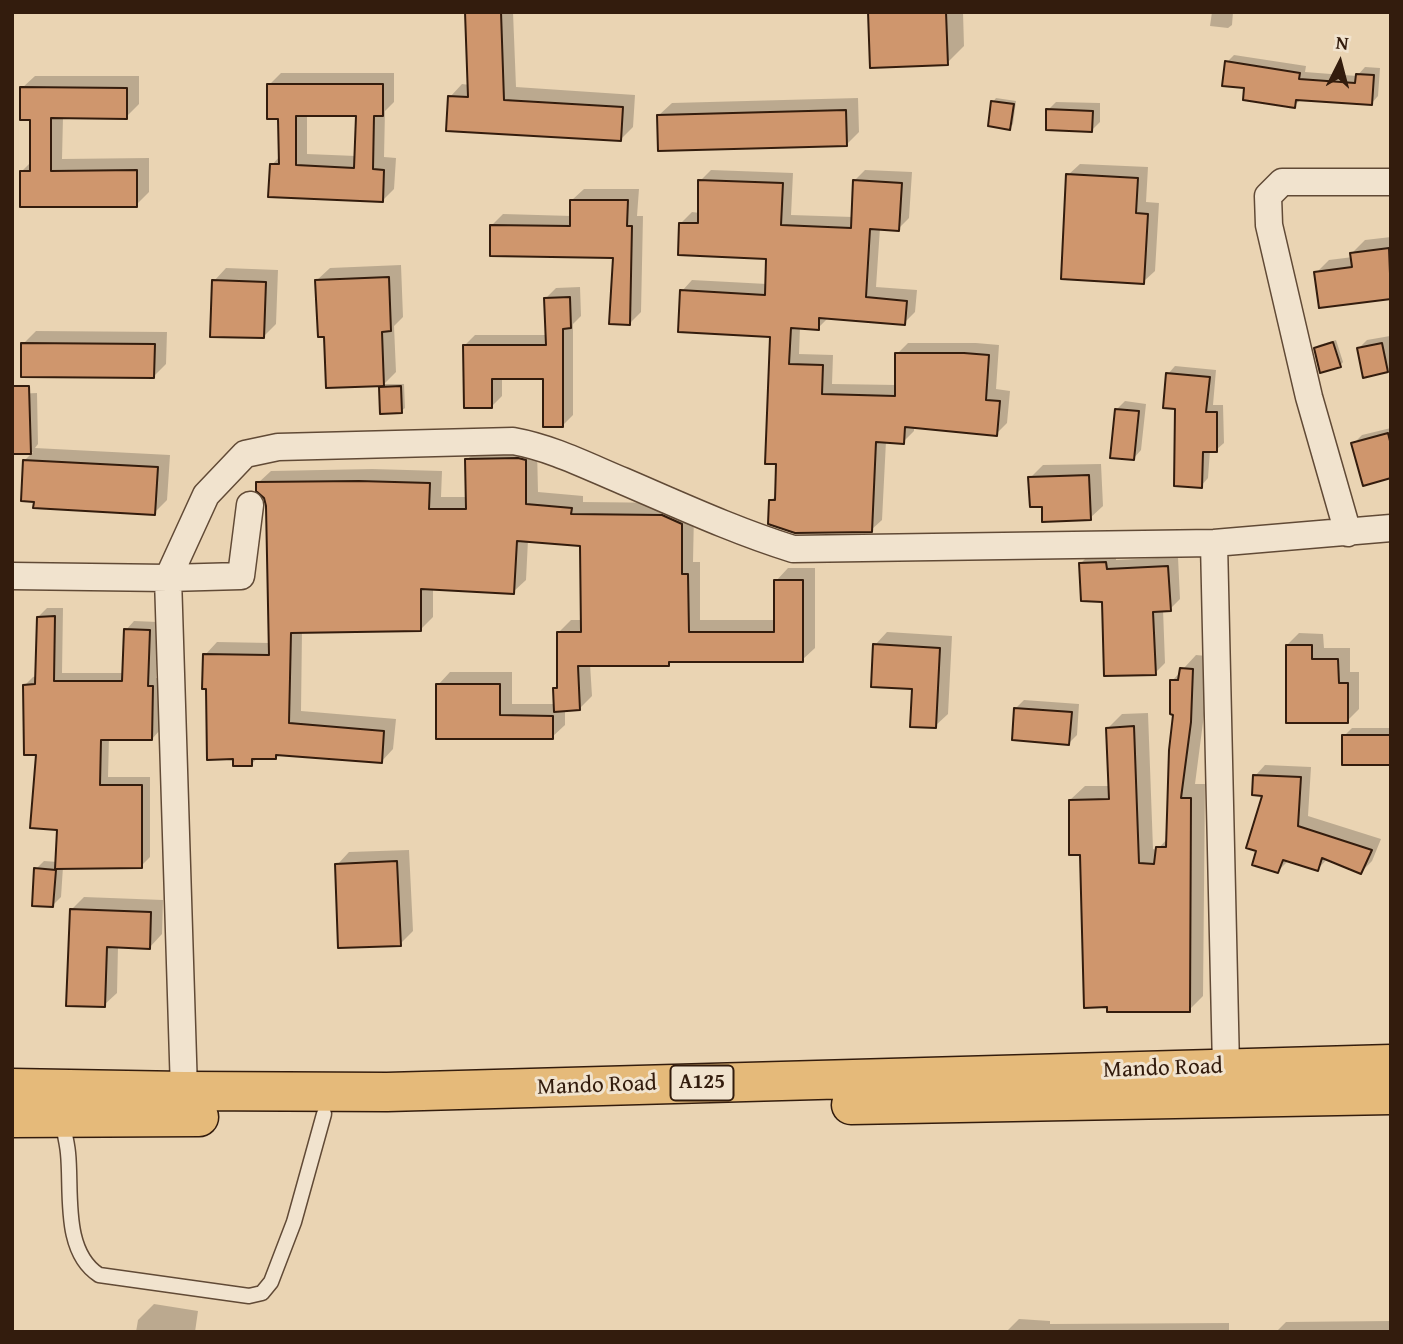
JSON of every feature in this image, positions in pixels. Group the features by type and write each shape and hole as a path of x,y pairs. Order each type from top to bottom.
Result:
{"highway":[{"name":"Mando Road","path":"12,1088 387,1092 1391,1064"},
{"name":"Mando Road","path":"12,1118 1391,1095"}],"street":[{"path":"1348,533 1306,384 1269,225 1268,196 1282,182 1391,182"},
{"path":"184,1091 168,579 206,495 244,454 278,447 513,441 540,446 691,511 793,549 1214,543 1391,528"},
{"path":"12,576 168,579 242,576 250,505"},
{"path":"1214,543 1226,1067"}],"lane":[{"path":"62,1119 68,1151 72,1219 77,1244 85,1264 99,1275 249,1296 262,1293 271,1282 294,1222 324,1114"}],"building":[{"path":"465,12 501,12 504,100 623,107 621,141 446,131 448,96 468,97"},
{"path":"868,12 946,12 948,65 870,68"},
{"path":"1225,61 1300,73 1299,79 1355,83 1356,74 1374,75 1372,105 1296,100 1295,108 1243,100 1244,88 1222,86"},
{"path":"267,84 383,84 383,116 374,116 373,169 384,170 383,202 268,197 270,164 279,164 278,119 267,119","holes":["296,116 356,116 354,168 296,165"]},
{"path":"20,87 127,88 127,119 51,118 51,171 137,170 137,207 20,207 20,171 30,171 30,120 20,120"},
{"path":"991,101 1014,104 1010,130 988,126"},
{"path":"1046,109 1093,111 1092,132 1046,130"},
{"path":"846,110 847,146 658,151 657,115"},
{"path":"1066,174 1138,178 1136,213 1148,214 1144,284 1061,279"},
{"path":"698,180 783,183 781,225 851,228 853,180 902,183 899,231 870,229 866,297 907,301 905,325 819,318 819,330 791,328 789,364 823,365 822,394 895,396 895,353 989,355 986,400 1000,401 997,436 905,427 904,444 876,442 872,532 795,533 768,524 769,500 775,500 776,464 765,464 770,337 678,332 680,290 765,295 766,259 678,255 679,223 698,223"},
{"path":"570,200 628,200 627,226 632,226 630,325 609,324 613,258 490,256 490,225 570,226"},
{"path":"1389,248 1391,299 1319,308 1314,272 1352,267 1350,253"},
{"path":"389,277 391,331 382,332 384,386 326,388 324,337 318,337 315,280"},
{"path":"212,280 266,282 264,338 210,337"},
{"path":"570,297 571,328 563,329 563,427 543,427 543,379 492,379 492,408 464,408 463,345 546,345 544,298"},
{"path":"1333,342 1341,367 1320,373 1314,348"},
{"path":"21,343 155,344 154,378 21,377"},
{"path":"1382,343 1388,372 1363,378 1357,348"},
{"path":"1166,373 1210,377 1206,412 1217,412 1217,452 1203,452 1202,488 1174,486 1175,409 1163,408"},
{"path":"12,386 29,386 31,454 12,454"},
{"path":"401,386 402,413 380,414 379,387"},
{"path":"1115,409 1139,411 1134,460 1110,458"},
{"path":"1388,433 1391,445 1391,478 1363,486 1351,443"},
{"path":"465,459 526,460 526,504 572,508 571,514 662,515 682,524 682,574 688,574 689,632 774,632 774,580 803,580 803,662 669,662 669,666 578,666 580,710 554,712 557,632 581,632 580,546 517,541 514,594 421,589 421,631 291,633 289,723 384,731 382,763 276,755 276,759 252,759 252,766 233,766 233,759 207,760 206,689 202,689 203,654 269,655 266,506 264,498 256,491 256,482 430,483 429,509 466,509"},
{"path":"23,460 158,467 155,515 33,508 34,502 21,501"},
{"path":"1089,475 1091,520 1042,522 1042,507 1030,507 1028,477"},
{"path":"1106,562 1107,569 1168,566 1171,611 1153,612 1156,675 1104,676 1102,602 1081,601 1079,563"},
{"path":"55,616 54,681 122,681 124,629 150,630 148,686 153,686 152,740 101,740 100,785 142,785 142,868 55,869 57,830 30,828 36,755 24,755 23,685 35,684 37,617"},
{"path":"873,644 940,648 936,728 910,727 912,689 871,687"},
{"path":"1286,645 1312,645 1312,659 1338,659 1339,683 1348,683 1348,723 1286,723"},
{"path":"1180,668 1193,669 1191,722 1181,798 1191,798 1190,1012 1107,1012 1107,1007 1084,1008 1080,855 1069,855 1069,800 1109,799 1106,728 1134,726 1139,863 1154,864 1156,847 1166,847 1169,750 1173,715 1170,714 1170,680 1178,680"},
{"path":"436,684 500,684 500,715 553,716 553,739 436,739"},
{"path":"1014,708 1072,712 1069,745 1012,740"},
{"path":"1342,735 1391,735 1391,765 1342,765"},
{"path":"1253,775 1301,777 1298,826 1372,850 1361,874 1322,858 1318,871 1283,860 1278,873 1252,865 1256,851 1246,848 1262,796 1252,795"},
{"path":"397,861 401,946 338,948 335,864"},
{"path":"34,868 56,870 53,907 32,906"},
{"path":"70,909 151,912 150,949 107,947 105,1007 66,1006"}]}
